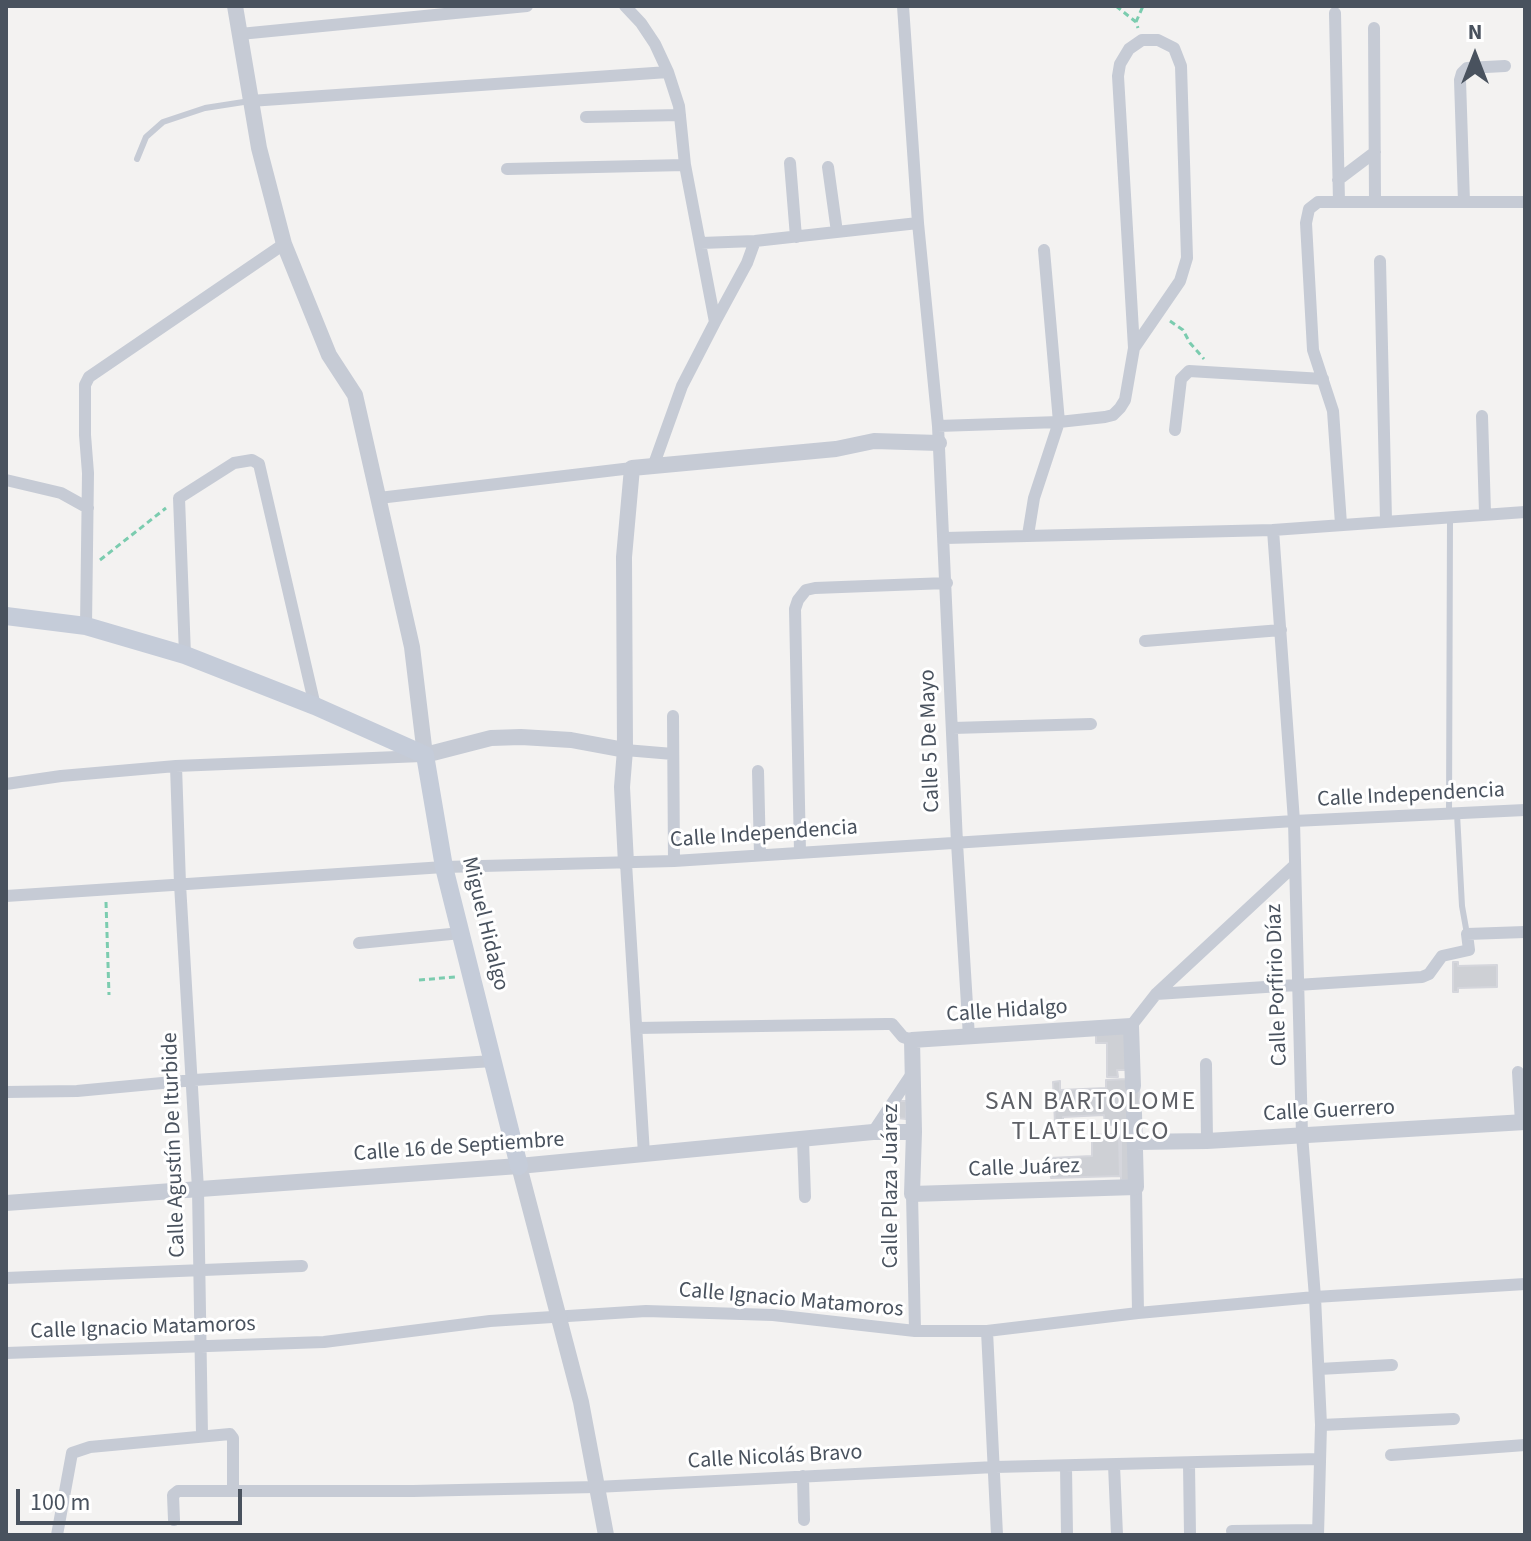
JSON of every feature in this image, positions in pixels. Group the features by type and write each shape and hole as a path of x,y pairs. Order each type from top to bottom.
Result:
{"main road":[{"path":"6,616 86,626 185,655 315,706 425,755"},
{"name":"Miguel Hidalgo","path":"425,755 444,867 519,1166"}],"street":[{"path":"235,6 259,148 284,244 329,355 355,395 412,647 425,755"},
{"path":"240,34 527,6"},
{"path":"625,6 655,44 677,97 685,165 715,322"},
{"name":"Calle 5 De Mayo","path":"903,6 918,223 938,426 969,1037"},
{"path":"1335,13 1339,202"},
{"path":"1374,28 1375,202"},
{"path":"938,426 1059,422 1113,415 1125,400 1134,348 1118,76 1120,64 1129,49 1142,40 1158,40 1168,44 1178,54 1181,66 1187,258 1180,281 1134,348"},
{"path":"1464,202 1462,73 1467,68 1505,66"},
{"path":"250,101 668,72"},
{"path":"586,117 680,115"},
{"path":"1338,180 1375,152"},
{"path":"790,163 796,237"},
{"path":"507,169 685,165"},
{"path":"828,167 837,232"},
{"path":"1341,524 1335,422 1313,350 1306,214 1318,202 1525,202"},
{"path":"701,243 755,241 918,223"},
{"path":"654,464 682,386 747,263 755,241"},
{"path":"86,626 88,508 84,395 89,377 284,244"},
{"path":"1028,535 1031,510 1059,422 1044,250"},
{"path":"1380,261 1386,520"},
{"path":"1175,430 1181,379 1195,370 1323,379"},
{"path":"1482,416 1485,513"},
{"path":"379,498 654,464 836,449 874,441 939,443"},
{"path":"185,655 179,498 234,463 252,460 259,464 315,706"},
{"path":"632,468 624,557 625,750 622,787 644,1154"},
{"path":"6,480 61,493 88,508"},
{"path":"945,538 1273,530 1525,512"},
{"name":"Calle Porfirio Díaz","path":"1273,530 1294,821 1302,1135 1319,1369 1318,1533"},
{"path":"800,852 795,609 801,594 815,588 947,583"},
{"path":"1145,641 1281,630"},
{"path":"673,716 674,861"},
{"path":"953,728 1091,724"},
{"path":"6,784 176,766 425,755 491,738 571,740 625,750 673,754"},
{"name":"Calle Agustín De Iturbide","path":"176,766 180,884 194,1080 202,1435"},
{"path":"758,771 760,855"},
{"name":"Calle Independencia","path":"6,896 444,867 674,861 1294,821 1525,810"},
{"path":"1133,1086 1131,1026 1156,994 1295,865"},
{"path":"1156,994 1422,977 1429,974 1442,956 1469,950 1467,934 1525,932"},
{"path":"359,943 461,933"},
{"path":"637,1028 892,1024 903,1037 912,1040"},
{"name":"Calle Hidalgo","path":"912,1040 1131,1026"},
{"name":"Calle Plaza Juárez","path":"912,1040 915,1331"},
{"path":"10,1092 77,1091 194,1080 493,1061"},
{"path":"1206,1064 1207,1141"},
{"path":"873,1132 913,1072"},
{"path":"1518,1072 1523,1122"},
{"path":"1134,1113 1138,1313"},
{"name":"Calle Guerrero","path":"1135,1142 1207,1141 1523,1122"},
{"name":"Calle 16 de Septiembre","path":"6,1203 519,1166 873,1132 914,1132"},
{"path":"803,1140 805,1197"},
{"name":"Miguel Hidalgo","path":"519,1166 581,1402 606,1535"},
{"name":"Calle Juárez","path":"912,1194 1136,1187"},
{"path":"6,1278 302,1266"},
{"name":"Calle Ignacio Matamoros","path":"6,1353 324,1342 490,1321 646,1311 731,1312 915,1331 987,1331 1315,1297 1525,1284"},
{"path":"987,1331 997,1535"},
{"path":"1319,1369 1392,1365"},
{"path":"1321,1425 1454,1419"},
{"path":"57,1535 72,1453 90,1447 228,1433 233,1436 233,1491"},
{"path":"1391,1455 1525,1445"},
{"name":"Calle Nicolás Bravo","path":"174,1520 173,1495 176,1491 596,1487 995,1467 1319,1459"},
{"path":"1189,1464 1190,1535"},
{"path":"1114,1465 1117,1535"},
{"path":"1066,1466 1067,1535"},
{"path":"803,1476 804,1520"},
{"path":"1232,1531 1318,1533"}],"lane":[{"path":"137,159 146,137 163,122 205,108 250,101"},
{"path":"1450,515 1453,814 1467,934"}],"path":[{"path":"1116,6 1136,22 1142,40"},
{"path":"1136,22 1143,6"},
{"path":"1157,312 1183,330 1214,371"},
{"path":"87,571 179,498"},
{"path":"106,890 109,995"},
{"path":"419,980 471,976"}],"building":[{"path":"1453,962 1458,962 1458,966 1497,965 1497,987 1458,988 1458,992 1453,992"},
{"path":"1096,1030 1130,1030 1130,1070 1117,1070 1118,1077 1107,1077 1107,1043 1096,1043"},
{"path":"1126,1079 1139,1086 1140,1113 1127,1124 1105,1125 1104,1115 1063,1117 1063,1123 1055,1123 1053,1082 1060,1081 1060,1090 1106,1088 1106,1080"},
{"path":"899,1101 906,1101 906,1119 893,1114"},
{"path":"1121,1125 1129,1125 1130,1180 1121,1180"},
{"path":"1119,1134 1120,1176 1051,1178 1050,1158 1092,1156 1092,1135"}],"district":[{"name":"SAN BARTOLOME TLATELULCO","path":"1091,1118"}]}
